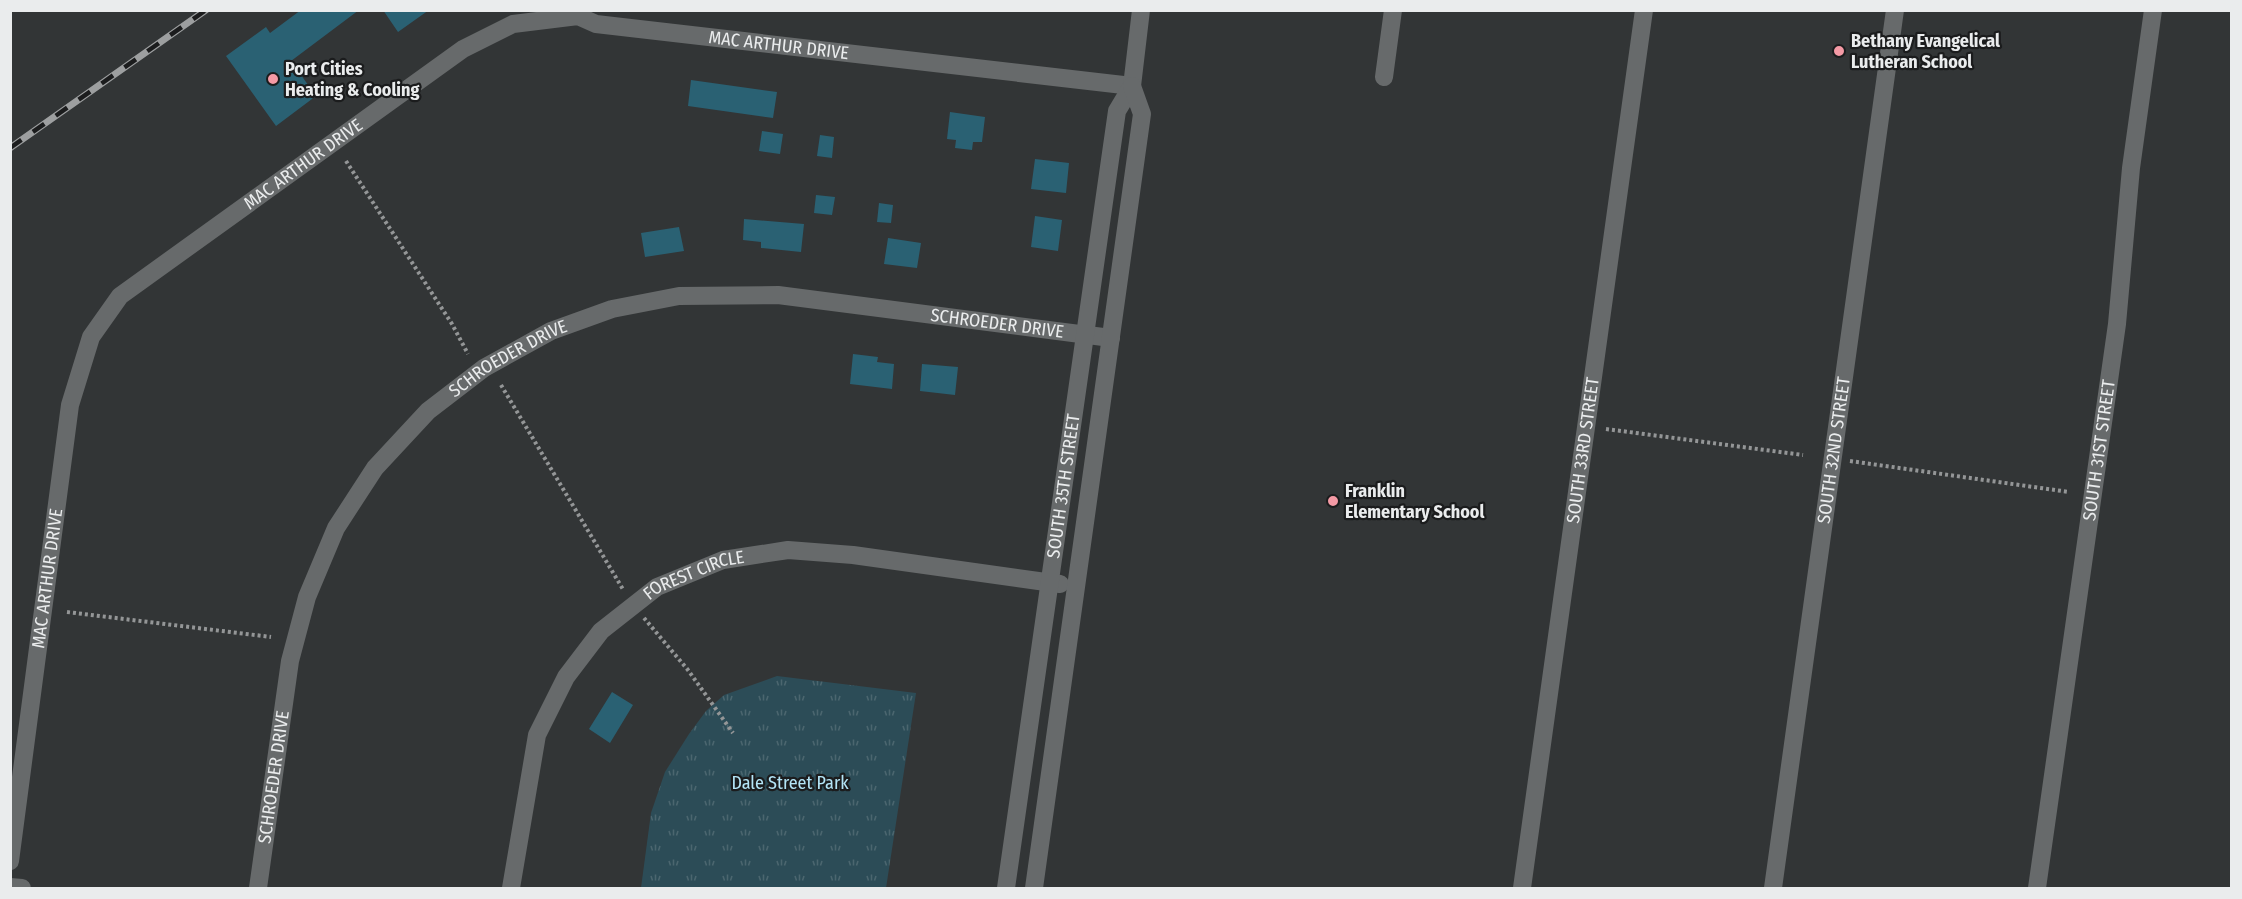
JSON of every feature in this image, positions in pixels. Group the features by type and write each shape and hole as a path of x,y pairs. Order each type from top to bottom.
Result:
{"street":[{"name":"SOUTH 35TH STREET","path":"1006,888 1117,111 1132,86 1141,10"},
{"path":"1384,77 1393,10"},
{"name":"SOUTH 33RD STREET","path":"1522,888 1644,10"},
{"name":"SOUTH 32ND STREET","path":"1773,888 1895,10"},
{"name":"SOUTH 31ST STREET","path":"2037,888 2117,324 2131,168 2153,10"},
{"name":"MAC ARTHUR DRIVE","path":"10,861 70,405 91,337 120,296 463,49 513,24 578,13 596,24 1132,86"},
{"name":"SOUTH 35TH STREET","path":"1034,888 1142,114 1132,86"},
{"name":"SCHROEDER DRIVE","path":"258,888 290,662 307,597 336,528 375,468 428,411 484,368 551,331 612,309 679,296 778,295 1111,338"},
{"name":"FOREST CIRCLE","path":"511,888 537,735 566,677 601,631 657,587 723,560 788,550 853,555 1076,586"},
{"path":"10,887 22,888"}],"path":[{"path":"346,161 440,305 468,354"},
{"path":"501,386 633,605 688,670 733,733"},
{"path":"1606,429 1803,455"},
{"path":"1849,461 2069,492"},
{"path":"67,612 271,637"}],"green space":[{"name":"Dale Street Park","path":"777,676 916,693 886,888 641,888 651,813 665,772 689,734 706,711 724,695"}],"building":[{"name":"Port Cities Heating & Cooling","path":"301,10 359,10 291,61 316,96 276,126 226,56 266,27 270,33"},
{"path":"383,10 429,10 398,32"},
{"path":"691,80 777,92 773,118 688,106"},
{"path":"950,112 985,117 982,142 973,142 972,150 955,148 956,140 947,139"},
{"path":"762,131 783,134 780,154 759,151"},
{"path":"820,135 834,137 832,158 817,156"},
{"path":"1035,159 1069,163 1066,193 1031,189"},
{"path":"816,195 835,197 832,215 814,213"},
{"path":"879,203 893,205 891,223 877,222"},
{"path":"1035,216 1062,220 1058,251 1031,247"},
{"path":"744,219 804,224 801,252 761,248 761,242 743,240"},
{"path":"679,227 684,251 645,257 641,233"},
{"path":"888,238 921,243 917,268 884,264"},
{"path":"853,354 878,357 877,362 894,364 892,389 850,384"},
{"path":"922,364 958,367 955,395 920,391"},
{"path":"612,692 633,705 610,743 589,729"}],"railway":[{"path":"10,148 206,10"}],"place":[{"name":"Bethany Evangelical Lutheran School","path":"1839,51"},
{"name":"Port Cities Heating & Cooling","path":"273,79"},
{"name":"Franklin Elementary School","path":"1333,501"}]}
